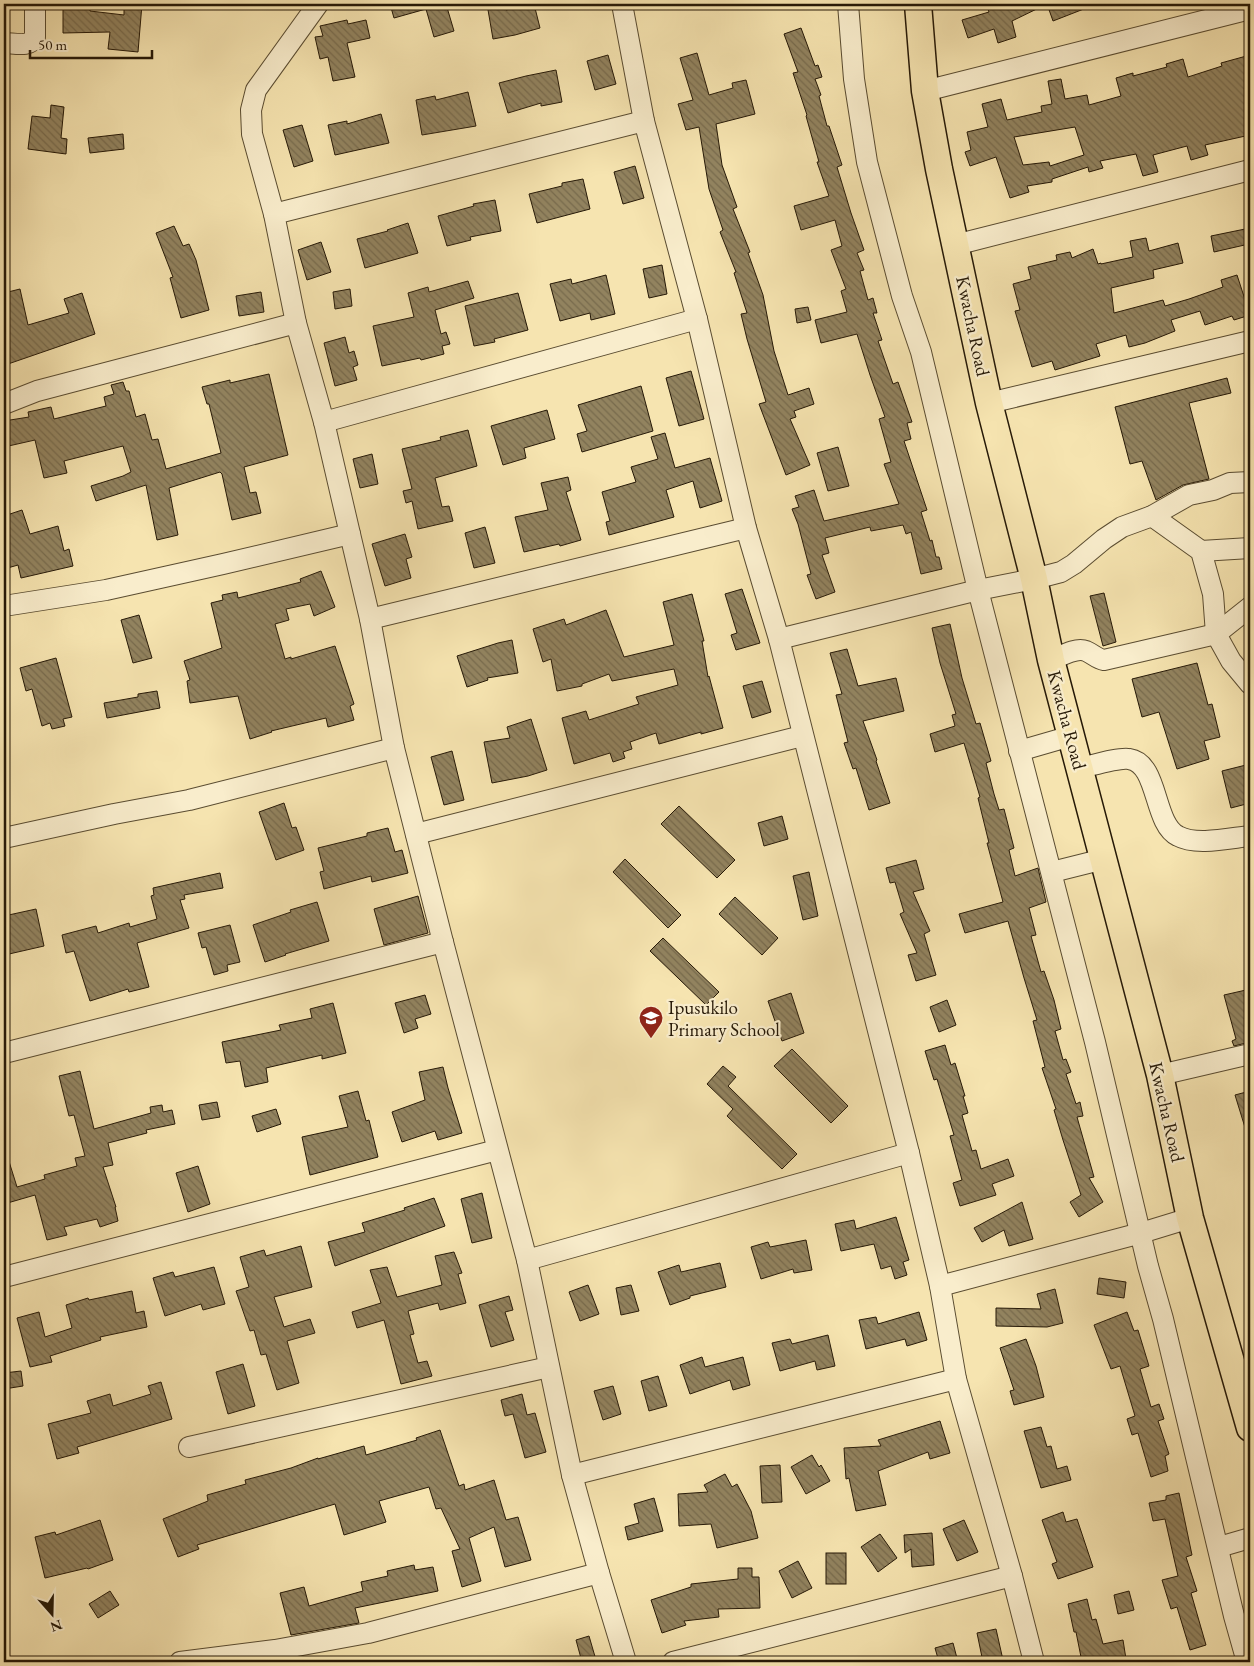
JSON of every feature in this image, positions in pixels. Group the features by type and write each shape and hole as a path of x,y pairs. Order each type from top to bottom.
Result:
{"main road":[{"name":"Kwacha Road","path":"918,4 925,91 989,403 1034,580 1051,660 1104,860 1128,960 1160,1075 1190,1218 1250,1428"}],"street":[{"path":"4,43 28,44 34,41 36,37 35,4"},
{"path":"318,4 256,90 251,110 252,134 274,214 296,323 324,422 370,619 394,748 527,1260 572,1475 626,1662"},
{"path":"622,4 644,121 697,318 746,528 779,639 802,736 910,1153 940,1286 956,1379 1012,1576 1034,1662"},
{"path":"848,4 854,79 867,162 902,296 920,352 1018,750 1052,872 1219,1547 1234,1616 1247,1662"},
{"path":"925,91 1250,9"},
{"path":"274,214 644,121"},
{"path":"956,245 1250,170"},
{"path":"324,422 697,318"},
{"path":"4,404 37,391 296,323"},
{"path":"989,403 1250,341"},
{"path":"779,639 978,590 1034,580 1067,569 1122,527 1152,516 1189,496 1213,490 1230,483 1250,482"},
{"path":"1152,516 1201,551 1213,594 1216,634 1231,661 1250,684"},
{"path":"370,619 746,528"},
{"path":"4,606 106,590 350,534"},
{"path":"1201,551 1250,548"},
{"path":"1051,660 1076,650 1083,650 1104,660 1216,634 1250,607"},
{"path":"416,834 802,736"},
{"path":"1018,750 1071,736"},
{"path":"4,838 189,800 394,748"},
{"path":"1080,768 1128,758 1140,763 1149,778 1169,831 1180,838 1198,841 1250,836"},
{"path":"1052,872 1104,860"},
{"path":"4,1053 443,942"},
{"path":"1160,1075 1250,1054"},
{"path":"4,1276 497,1150"},
{"path":"527,1260 910,1153"},
{"path":"940,1286 1141,1233 1190,1218"},
{"path":"188,1447 549,1368"},
{"path":"572,1475 956,1379"},
{"path":"1219,1547 1250,1538"},
{"path":"180,1662 275,1650 368,1632 599,1573"},
{"path":"673,1662 1012,1576"}],"building":[{"path":"63,4 90,4 90,11 124,15 124,4 142,4 138,52 108,49 110,32 63,33"},
{"path":"390,4 446,4 454,31 434,37 426,9 394,18"},
{"path":"487,4 504,4 506,10 534,4 540,28 493,39"},
{"path":"986,4 1047,4 1012,21 1016,37 998,43 994,29 968,38 962,20 989,12"},
{"path":"1047,4 1094,4 1094,5 1053,21"},
{"path":"347,20 348,24 366,20 370,38 347,43 355,77 333,81 328,57 320,59 315,37 323,36 320,26"},
{"path":"801,28 815,66 818,65 822,77 815,79 821,95 819,96 827,126 829,126 842,165 837,167 864,250 857,253 864,270 860,271 868,300 873,298 877,313 873,313 882,340 878,341 893,384 898,382 912,422 907,423 911,439 904,441 927,510 921,512 930,541 932,540 936,557 939,557 942,569 921,574 911,532 906,534 903,525 871,531 870,527 825,538 829,553 822,555 835,592 816,599 807,575 811,574 798,524 792,509 799,507 795,496 814,490 824,521 899,504 884,464 891,462 879,419 885,417 857,334 821,343 815,320 847,312 841,291 846,289 831,250 842,246 835,220 801,230 794,206 829,196 817,162 819,162 807,115 793,73 798,72 784,34"},
{"path":"697,53 709,95 733,88 732,83 746,80 755,114 716,124 722,165 737,207 733,209 750,252 748,253 763,295 774,351 788,395 809,388 814,404 794,411 796,417 790,419 810,465 786,475 759,404 766,402 741,314 747,313 734,273 736,272 720,232 723,230 709,189 699,127 686,130 678,104 693,100 680,58"},
{"path":"608,55 616,84 595,90 587,61"},
{"path":"1250,55 1250,135 1205,145 1208,155 1191,160 1187,146 1153,155 1158,172 1143,176 1136,154 1100,161 1103,168 1089,172 1088,167 1052,179 1052,182 1027,186 1029,192 1010,198 996,157 970,166 965,152 971,150 967,132 988,127 982,104 1001,99 1007,120 1042,112 1041,106 1052,104 1048,81 1061,79 1065,99 1087,95 1089,105 1121,96 1116,78 1133,73 1133,76 1167,67 1166,64 1183,59 1188,77 1222,66 1221,63","holes":["1075,127 1084,155 1050,166 1049,162 1023,165 1014,137"]},
{"path":"556,70 562,102 541,106 541,103 508,113 499,83"},
{"path":"468,92 476,126 422,135 416,100 435,96 436,100"},
{"path":"51,105 64,107 61,138 67,139 66,154 28,149 32,116 50,118"},
{"path":"381,114 389,143 335,155 328,125 347,121 347,124"},
{"path":"302,125 313,161 294,167 283,130"},
{"path":"123,134 124,149 90,153 88,138"},
{"path":"635,166 644,198 623,204 614,172"},
{"path":"583,179 590,209 537,223 529,194 562,186 562,183"},
{"path":"495,200 501,231 470,237 471,240 447,246 438,216 474,206 473,204"},
{"path":"408,223 418,253 365,268 357,239 388,231"},
{"path":"174,226 183,246 189,244 196,260 209,310 181,318 170,278 173,277 156,233"},
{"path":"1250,228 1249,244 1214,252 1211,236"},
{"path":"1146,238 1149,251 1178,243 1183,263 1153,270 1154,278 1111,288 1114,313 1163,300 1165,306 1189,299 1223,287 1221,280 1237,275 1250,315 1234,320 1232,316 1205,325 1200,311 1171,320 1175,331 1145,343 1129,347 1126,335 1096,344 1100,356 1055,370 1052,361 1032,367 1015,311 1020,310 1013,284 1031,279 1028,267 1057,260 1056,255 1070,252 1072,258 1093,249 1098,264 1133,257 1130,241"},
{"path":"321,242 331,272 307,280 298,250"},
{"path":"662,265 667,294 649,298 643,269"},
{"path":"606,275 615,314 591,320 590,313 560,321 550,284 571,279 572,284"},
{"path":"468,281 474,298 435,310 441,334 446,332 450,344 442,346 444,354 421,360 420,358 382,366 373,326 414,317 408,293 428,287 429,292"},
{"path":"20,289 28,325 69,313 64,299 82,293 95,334 8,364 4,351 4,293"},
{"path":"350,289 352,306 335,309 333,292"},
{"path":"261,292 264,312 239,316 236,296"},
{"path":"518,293 528,330 494,339 495,342 474,346 465,306"},
{"path":"808,307 811,320 797,323 795,309"},
{"path":"345,337 349,353 354,351 358,365 353,367 357,380 335,386 324,343"},
{"path":"691,371 704,419 679,426 666,378"},
{"path":"269,374 288,455 244,467 250,493 256,492 261,513 232,520 220,472 169,488 178,535 157,540 146,485 96,501 91,486 131,472 123,446 64,461 67,473 44,478 35,440 4,447 4,421 29,417 28,412 51,407 54,419 106,406 104,397 114,394 111,385 123,382 126,391 129,391 136,417 145,414 152,440 158,439 166,469 221,453 209,404 207,404 202,387 230,380 230,383"},
{"path":"1227,378 1231,393 1189,403 1209,479 1183,485 1156,500 1142,461 1130,464 1115,407"},
{"path":"641,386 653,431 582,452 577,434 587,431 578,405"},
{"path":"547,410 555,439 524,448 526,458 503,465 491,426"},
{"path":"468,430 477,466 435,478 442,507 449,506 453,521 418,529 412,501 406,503 403,491 412,489 402,449 441,440 440,437"},
{"path":"665,433 675,468 710,458 722,501 700,508 693,481 666,490 674,517 609,535 606,522 610,521 602,492 636,482 631,467 658,459 651,437"},
{"path":"838,447 849,486 828,491 817,453"},
{"path":"372,454 378,484 360,488 353,459"},
{"path":"568,477 571,490 566,492 581,540 560,546 559,544 524,552 515,517 548,510 541,483"},
{"path":"22,510 30,534 58,526 64,551 69,549 73,566 21,578 18,565 4,569 4,516"},
{"path":"485,527 495,563 474,568 465,533"},
{"path":"405,534 412,557 406,559 411,578 385,586 372,544"},
{"path":"321,571 335,607 314,616 310,604 286,609 289,620 275,624 285,659 291,657 291,659 335,646 354,704 350,706 354,720 328,727 326,718 271,731 250,739 238,696 190,703 187,681 190,680 184,661 222,648 211,603 223,600 222,595 237,592 238,598 301,582 300,579"},
{"path":"742,589 760,643 736,650 731,635 737,633 725,594"},
{"path":"1104,593 1116,642 1103,646 1090,596"},
{"path":"692,594 704,641 702,641 708,677 723,728 659,744 656,733 630,742 632,749 623,752 625,758 613,762 610,753 574,764 562,718 586,711 589,720 639,704 636,697 678,685 674,669 612,681 609,674 582,684 582,686 557,691 551,659 543,662 533,629 564,619 566,625 606,610 624,657 674,645 663,602"},
{"path":"139,615 152,658 133,663 121,620"},
{"path":"950,624 962,678 976,724 980,723 991,761 986,763 994,794 999,810 1004,809 1014,848 1009,850 1015,876 1038,868 1046,902 1029,908 1036,935 1031,936 1041,972 1044,971 1054,1000 1061,1029 1055,1031 1063,1060 1066,1059 1071,1072 1066,1074 1076,1104 1080,1102 1083,1116 1077,1117 1094,1177 1089,1178 1103,1202 1079,1217 1070,1202 1081,1195 1042,1068 1045,1067 1033,1021 1037,1020 1008,921 965,933 959,914 1003,902 987,843 989,843 978,798 980,797 964,743 935,752 930,734 955,726 952,715 956,714 940,663 932,628"},
{"path":"512,640 518,673 487,678 488,680 467,687 457,656"},
{"path":"847,649 858,686 896,678 904,711 863,721 890,803 869,810 856,768 853,769 844,743 848,742 836,695 842,694 830,653"},
{"path":"56,658 72,717 63,719 65,726 52,729 50,723 42,726 32,689 26,691 20,668"},
{"path":"1197,663 1208,705 1212,704 1220,737 1204,741 1209,759 1177,769 1159,712 1142,717 1132,679"},
{"path":"762,681 771,712 752,718 743,686"},
{"path":"157,691 160,708 107,718 104,703 138,697 138,694"},
{"path":"531,719 547,770 492,783 484,742 510,738 507,727"},
{"path":"452,751 464,800 444,805 431,757"},
{"path":"1250,764 1250,803 1231,808 1222,771"},
{"path":"284,803 292,828 296,827 304,850 276,860 259,812"},
{"path":"679,806 735,860 717,878 661,824"},
{"path":"782,816 788,839 764,846 758,823"},
{"path":"388,828 395,852 402,850 408,873 372,882 371,876 324,889 320,872 324,871 318,848 367,836 367,833"},
{"path":"625,859 681,915 668,928 613,872"},
{"path":"916,860 924,889 913,892 930,931 924,934 936,975 916,981 908,955 917,953 900,914 904,912 895,882 890,883 886,868"},
{"path":"809,872 818,916 803,920 793,876"},
{"path":"220,873 223,888 184,895 185,899 180,900 189,928 137,943 149,987 129,992 128,989 90,1001 74,951 66,953 62,935 96,926 98,933 129,923 130,927 157,919 151,896 154,895 153,888"},
{"path":"418,896 428,933 384,945 374,909"},
{"path":"735,897 778,938 762,955 719,914"},
{"path":"317,902 329,941 265,962 253,925 291,912 290,910"},
{"path":"36,909 44,946 9,954 4,931 4,916"},
{"path":"230,925 240,962 227,965 228,971 214,975 206,947 202,948 198,933"},
{"path":"663,938 719,992 706,1005 650,951"},
{"path":"1246,990 1250,1005 1250,1042 1234,1046 1232,1041 1236,1039 1224,995"},
{"path":"791,993 804,1033 782,1041 768,1001"},
{"path":"425,995 431,1014 415,1019 418,1028 404,1033 395,1003"},
{"path":"947,1000 956,1025 939,1032 930,1007"},
{"path":"333,1003 346,1053 322,1059 322,1055 266,1068 268,1082 245,1087 240,1061 226,1063 222,1042 281,1030 279,1025 312,1018 310,1009"},
{"path":"945,1045 951,1065 955,1063 965,1096 963,1096 968,1113 962,1115 972,1151 976,1150 981,1169 1008,1159 1014,1176 992,1184 996,1195 960,1206 953,1183 962,1180 950,1136 954,1135 937,1079 934,1080 925,1051"},
{"path":"792,1049 848,1106 831,1123 774,1066"},
{"path":"723,1066 736,1077 728,1086 797,1154 782,1169 727,1116 733,1109 707,1084"},
{"path":"443,1067 462,1133 438,1140 435,1131 402,1142 392,1112 425,1100 419,1072"},
{"path":"80,1071 94,1129 151,1113 150,1107 162,1105 163,1112 172,1110 175,1124 146,1130 147,1133 108,1143 113,1165 103,1167 116,1207 118,1221 100,1227 97,1219 64,1227 67,1235 47,1240 35,1195 4,1204 4,1155 7,1155 17,1187 45,1179 44,1175 77,1166 75,1158 85,1156 74,1115 69,1116 59,1076"},
{"path":"358,1091 366,1121 369,1120 378,1157 310,1175 302,1137 348,1127 339,1096"},
{"path":"1250,1091 1250,1134 1247,1134 1235,1095"},
{"path":"217,1102 220,1117 202,1120 199,1105"},
{"path":"276,1109 281,1124 257,1132 252,1116"},
{"path":"198,1166 210,1204 188,1212 176,1173"},
{"path":"482,1193 492,1238 472,1243 461,1199"},
{"path":"434,1198 445,1226 335,1266 328,1242 365,1232 362,1223 405,1210 404,1208"},
{"path":"1022,1202 1033,1239 1009,1246 1004,1230 982,1242 974,1228"},
{"path":"896,1217 909,1260 903,1262 907,1275 895,1279 891,1266 881,1269 874,1244 841,1251 835,1224 854,1220 856,1229"},
{"path":"806,1240 812,1270 794,1273 793,1269 761,1279 751,1247 768,1242 770,1247"},
{"path":"301,1246 312,1287 274,1297 284,1327 310,1319 315,1333 287,1341 299,1383 277,1390 266,1354 261,1355 254,1330 250,1331 236,1291 249,1287 240,1257 264,1250 266,1256"},
{"path":"454,1252 462,1273 458,1274 466,1303 440,1310 438,1303 408,1311 414,1334 410,1335 418,1363 427,1361 432,1376 401,1384 384,1320 357,1328 352,1312 381,1303 370,1270 387,1267 397,1297 442,1285 435,1256"},
{"path":"720,1263 726,1287 690,1296 690,1298 670,1305 658,1272 679,1265 681,1272"},
{"path":"214,1267 225,1304 203,1310 201,1304 165,1316 153,1278 173,1272 175,1277"},
{"path":"1099,1278 1126,1282 1124,1298 1097,1294"},
{"path":"588,1285 599,1314 580,1321 569,1292"},
{"path":"631,1285 639,1311 621,1315 616,1288"},
{"path":"1055,1289 1063,1323 1047,1327 996,1326 996,1308 1041,1309 1037,1294"},
{"path":"132,1291 136,1313 144,1311 147,1327 100,1337 101,1340 50,1356 52,1362 30,1367 17,1318 39,1312 45,1337 72,1328 66,1305 88,1298 89,1300"},
{"path":"509,1296 513,1310 505,1312 514,1340 491,1347 479,1305"},
{"path":"919,1312 927,1340 907,1346 905,1339 866,1349 859,1320 876,1317 878,1324"},
{"path":"1127,1312 1134,1331 1138,1330 1149,1366 1140,1369 1151,1407 1159,1404 1164,1419 1158,1421 1169,1454 1165,1456 1168,1471 1151,1477 1138,1433 1132,1435 1127,1419 1135,1416 1120,1366 1111,1369 1094,1325"},
{"path":"828,1335 835,1366 817,1370 815,1361 780,1371 772,1343 790,1339 792,1344"},
{"path":"1026,1339 1036,1366 1044,1397 1014,1405 1010,1391 1014,1390 1000,1348"},
{"path":"702,1357 705,1367 743,1357 750,1385 733,1390 730,1380 690,1394 680,1365"},
{"path":"243,1364 255,1406 228,1414 216,1372"},
{"path":"21,1371 23,1386 4,1389 4,1373"},
{"path":"658,1376 667,1406 649,1411 641,1381"},
{"path":"161,1382 172,1419 77,1447 79,1453 57,1459 48,1424 91,1413 87,1401 110,1394 113,1406 151,1394 148,1386"},
{"path":"613,1386 621,1414 603,1420 594,1391"},
{"path":"522,1394 527,1415 535,1413 546,1452 525,1458 513,1414 505,1416 501,1400"},
{"path":"940,1421 950,1453 930,1459 928,1452 878,1471 886,1505 856,1511 849,1478 846,1479 844,1448 881,1446 878,1440"},
{"path":"1041,1427 1047,1447 1051,1446 1057,1469 1067,1466 1071,1480 1041,1488 1024,1431"},
{"path":"440,1430 459,1486 464,1484 465,1490 494,1480 506,1520 518,1517 531,1560 505,1567 494,1527 469,1538 481,1581 462,1587 452,1551 460,1549 441,1508 436,1509 429,1487 379,1501 386,1522 344,1535 335,1504 197,1545 199,1549 178,1557 163,1519 208,1501 207,1495 246,1484 245,1480 291,1468 318,1458 364,1446 366,1455 417,1440 416,1438"},
{"path":"812,1455 819,1467 821,1465 830,1481 806,1494 791,1467"},
{"path":"780,1465 782,1502 762,1503 760,1466"},
{"path":"725,1474 732,1487 737,1484 751,1511 758,1538 717,1548 711,1524 679,1526 678,1494 708,1492 704,1485"},
{"path":"1179,1493 1192,1555 1186,1557 1197,1591 1191,1593 1206,1645 1190,1650 1177,1607 1171,1609 1162,1580 1178,1576 1165,1519 1153,1521 1149,1503 1166,1500 1166,1496"},
{"path":"654,1498 663,1531 628,1540 625,1527 639,1523 634,1504"},
{"path":"1063,1512 1066,1522 1077,1519 1093,1567 1058,1579 1052,1564 1057,1562 1042,1520"},
{"path":"100,1520 113,1560 88,1569 45,1578 35,1537 55,1532 56,1535"},
{"path":"964,1520 978,1552 957,1561 943,1529"},
{"path":"932,1533 934,1565 912,1567 911,1549 905,1553 904,1535"},
{"path":"880,1534 897,1558 878,1572 861,1547"},
{"path":"826,1553 846,1553 846,1584 826,1584"},
{"path":"798,1561 812,1588 792,1598 779,1571"},
{"path":"414,1565 415,1570 433,1567 438,1591 355,1608 359,1623 291,1635 280,1593 304,1587 309,1606 363,1591 361,1582 388,1576 387,1571"},
{"path":"738,1568 752,1568 752,1577 759,1577 760,1608 718,1609 719,1617 684,1621 686,1625 662,1633 651,1600 691,1587 691,1584 738,1579"},
{"path":"110,1591 119,1605 98,1618 89,1604"},
{"path":"1129,1591 1134,1610 1118,1614 1114,1595"},
{"path":"1087,1599 1092,1620 1096,1619 1103,1644 1123,1640 1126,1659 1110,1662 1082,1662 1068,1604"},
{"path":"996,1629 1003,1660 983,1662 977,1633"},
{"path":"589,1636 596,1660 582,1662 576,1640"},
{"path":"953,1643 958,1662 939,1662 935,1648"}],"place":[{"name":"Ipusukilo Primary School","path":"651,1039"}]}
